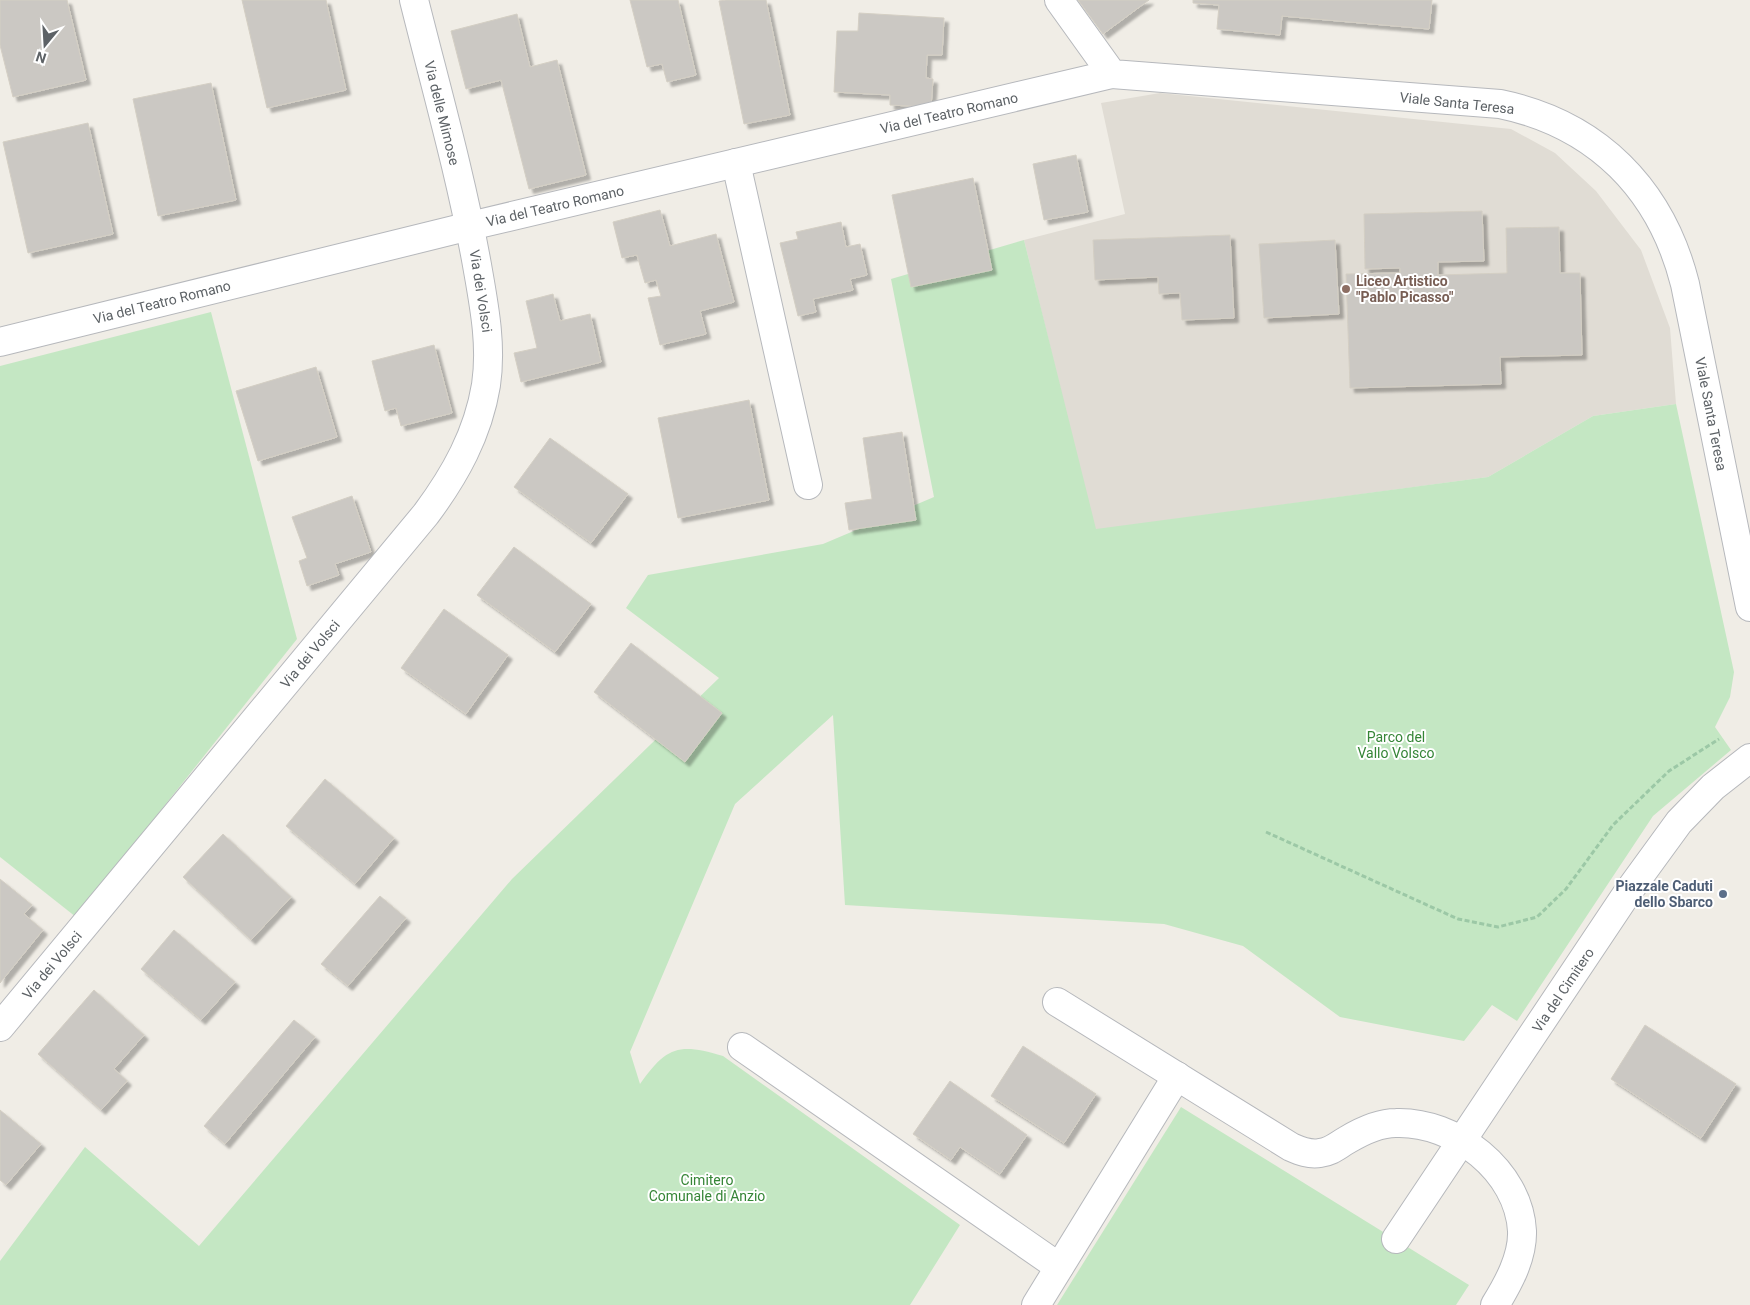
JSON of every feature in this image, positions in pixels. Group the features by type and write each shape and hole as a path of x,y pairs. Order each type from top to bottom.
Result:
{"street":[{"name":"Via delle Mimose","path":"414,0 470,226"},
{"path":"1059,0 1112,74"},
{"name":"Via del Teatro Romano","path":"0,342 470,226 1112,74"},
{"name":"Viale Santa Teresa","path":"1112,74 1500,104 1515,107 1551,120 1610,156 1638,185 1654,207 1668,232 1677,254 1685,284 1750,607"},
{"path":"736,163 808,485"},
{"name":"Via dei Volsci","path":"0,1027 426,514 453,476 468,448 478,417 486,386 489,357 486,314 470,226"},
{"name":"Via del Cimitero","path":"1396,1239 1628,892 1679,822 1713,787 1750,758"},
{"path":"1057,1002 1291,1147 1301,1151 1312,1154 1329,1151 1362,1132 1393,1123 1434,1128 1463,1140 1488,1161 1506,1184 1517,1206 1520,1218 1522,1231 1518,1256 1495,1305"},
{"path":"742,1047 1059,1267"},
{"path":"1036,1305 1177,1076"}],"path":[{"path":"1266,832 1458,919 1498,927 1537,917 1566,889 1612,824 1669,771 1722,737"}],"shaded area":[{"name":"Liceo Artistico \"Pablo Picasso\"","path":"1160,93 1511,129 1555,153 1596,191 1641,250 1670,328 1676,404 1593,416 1488,477 1095,530 1024,240 1125,214 1101,103"}],"green space":[{"name":"Parco del Vallo Volsco","path":"1024,240 1096,529 1488,477 1593,416 1676,404 1734,672 1730,697 1715,727 1731,750 1653,816 1517,1021 1492,1005 1464,1041 1340,1017 1243,946 1164,924 845,905 833,715 735,804 630,1052 640,1084 658,1062 675,1051 695,1050 723,1056 960,1225 910,1305 0,1305 0,1261 85,1147 199,1246 512,879 719,678 626,608 648,575 823,544 934,497 891,279"},
{"path":"211,312 297,639 76,917 0,857 0,366"},
{"path":"1181,1107 1469,1285 1456,1305 1057,1305"}],"building":[{"path":"0,0 67,0 86,80 13,97 0,45"},
{"path":"242,0 326,0 346,90 267,108"},
{"path":"630,0 678,0 696,75 667,82 662,64 647,67"},
{"path":"766,0 790,115 744,124 719,1"},
{"path":"1078,0 1149,0 1103,34"},
{"path":"1193,0 1432,0 1429,29 1282,16 1280,35 1217,29 1219,5 1193,3"},
{"path":"859,13 944,18 942,55 927,55 926,78 933,79 931,107 890,105 890,95 834,92 837,31 858,31"},
{"path":"517,14 530,67 557,60 586,175 529,189 501,80 466,89 451,31"},
{"path":"211,83 236,200 158,216 133,99"},
{"path":"88,123 113,234 28,253 3,142"},
{"path":"1076,155 1088,212 1044,220 1033,164"},
{"path":"973,178 992,270 911,287 892,195"},
{"path":"660,210 670,246 716,234 734,302 700,311 706,334 660,345 648,298 661,296 656,280 645,283 637,255 622,258 613,222"},
{"path":"1482,211 1484,261 1438,262 1438,275 1507,273 1506,228 1559,227 1560,273 1580,273 1582,355 1500,357 1501,384 1350,388 1346,274 1400,273 1400,268 1365,269 1364,214"},
{"path":"841,222 846,247 860,244 867,275 850,279 853,290 813,299 816,312 798,316 780,243 798,239 796,232"},
{"path":"1230,235 1234,318 1182,320 1180,293 1159,294 1158,277 1095,280 1093,240"},
{"path":"1335,240 1339,314 1264,318 1259,244"},
{"path":"553,294 560,321 590,314 601,362 521,382 514,353 537,348 526,301"},
{"path":"434,345 452,413 401,426 396,408 385,411 372,361"},
{"path":"316,367 337,437 258,461 236,391"},
{"path":"749,400 769,500 678,518 658,418"},
{"path":"902,432 916,520 849,530 845,503 872,499 863,438"},
{"path":"550,438 628,494 591,543 514,487"},
{"path":"352,496 371,552 335,564 339,575 307,586 299,561 307,558 292,517"},
{"path":"514,547 591,604 555,652 477,595"},
{"path":"444,609 508,655 466,714 401,668"},
{"path":"631,643 722,713 685,762 594,692"},
{"path":"325,779 394,838 355,884 286,826"},
{"path":"223,834 291,897 251,940 183,877"},
{"path":"0,879 32,905 24,914 43,930 0,983"},
{"path":"380,896 406,918 348,986 321,964"},
{"path":"174,930 235,982 201,1020 141,969"},
{"path":"94,990 144,1035 114,1069 127,1081 101,1110 38,1054"},
{"path":"294,1020 315,1037 225,1144 204,1126"},
{"path":"1645,1025 1736,1084 1701,1138 1611,1079"},
{"path":"1023,1046 1096,1094 1064,1143 991,1096"},
{"path":"950,1081 1027,1135 1000,1174 960,1147 951,1160 913,1134"},
{"path":"0,1110 41,1144 6,1185 0,1180"}],"place":[{"name":"Liceo Artistico \"Pablo Picasso\"","path":"1346,289"},
{"name":"Piazzale Caduti dello Sbarco","path":"1723,894"}],"park label":[{"name":"Cimitero Comunale di Anzio","path":"707,1188"}]}
